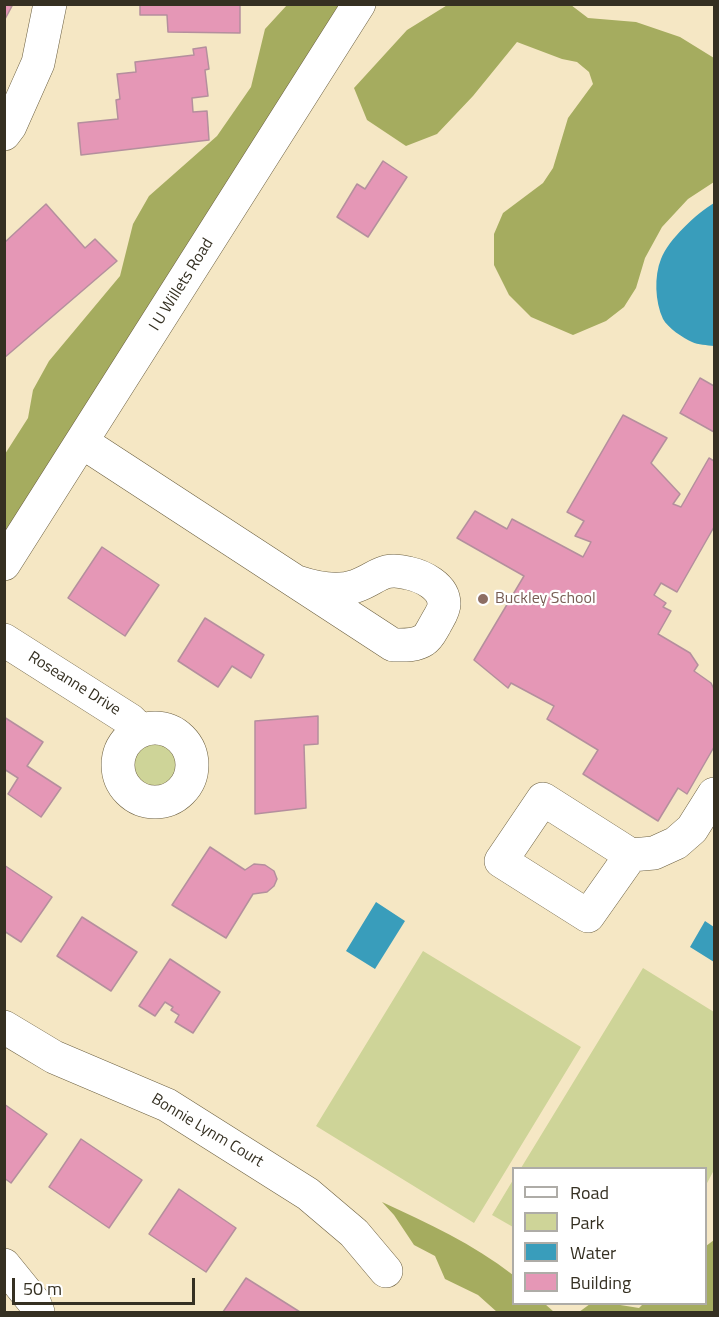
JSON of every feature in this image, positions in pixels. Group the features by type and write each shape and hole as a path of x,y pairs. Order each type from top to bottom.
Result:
{"street":[{"path":"4,134 10,126 38,63 50,4"},
{"name":"I U Willets Road","path":"4,564 359,4"},
{"path":"82,442 297,582"},
{"name":"Roseanne Drive","path":"4,640 130,720 141,731"},
{"path":"631,855 654,853 676,843 692,829 714,794"},
{"name":"Bonnie Lynm Court","path":"4,1027 54,1057 168,1105 298,1187 354,1233 386,1271"},
{"path":"4,1265 34,1302 38,1312"}],"green space":[{"path":"449,4 571,5 588,18 636,22 680,37 714,58 714,182 688,199 662,227 645,258 636,288 624,307 606,321 573,335 531,317 509,295 494,265 494,234 503,213 543,183 553,168 568,118 593,84 589,72 577,62 562,59 517,42 473,96 437,134 406,146 367,120 354,88 407,30"},
{"path":"287,5 351,5 5,547 5,454 28,418 33,390 49,361 120,276 133,224 149,196 217,136 251,87 265,29"},
{"path":"162,730 181,740 189,752 191,766 189,780 181,792 169,800 148,802 129,792 121,780 119,759 129,740 141,732"},
{"path":"423,951 581,1047 474,1223 316,1126"},
{"path":"643,968 714,1012 714,1170 707,1183 707,1167 522,1167"},
{"path":"512,1182 512,1226 492,1215"},
{"path":"382,1202 466,1244 512,1274 512,1305 546,1305 554,1312 497,1312 478,1295 445,1279 435,1256 414,1245 394,1215"},
{"path":"714,1240 714,1312 579,1312 589,1305 620,1305 639,1308 642,1305 707,1305 707,1245"}],"water":[{"path":"714,203 714,346 692,342 668,326 660,312 656,289 661,259 670,243 691,220"},
{"path":"376,902 405,921 375,969 346,951"},
{"path":"705,921 714,927 714,962 690,947"}],"building":[{"path":"4,4 12,6 4,21"},
{"path":"140,4 240,4 240,33 168,32 167,15 140,15"},
{"path":"206,47 209,69 205,70 208,96 192,98 193,112 207,111 209,140 81,155 78,123 118,119 116,100 120,99 117,74 136,72 135,62 194,55 193,49"},
{"path":"383,161 407,177 368,237 337,217 357,184 365,189"},
{"path":"46,204 85,248 95,239 117,261 4,358 4,243"},
{"path":"700,378 714,386 714,432 680,413"},
{"path":"623,415 667,438 651,463 680,494 673,504 681,507 709,458 714,461 714,527 677,592 661,583 654,595 666,603 663,607 671,611 658,634 690,653 698,665 694,671 711,683 714,689 714,747 687,794 678,788 658,821 583,774 598,750 547,719 554,706 511,683 508,688 474,660 524,576 457,538 475,511 507,529 512,519 583,557 591,542 575,536 584,521 567,512"},
{"path":"102,547 159,585 125,636 68,598"},
{"path":"205,618 264,655 251,678 232,666 218,687 178,661"},
{"path":"318,716 318,744 304,745 306,808 255,814 255,721"},
{"path":"4,717 43,742 27,766 61,788 41,817 8,794 18,778 4,769"},
{"path":"210,847 245,870 254,864 265,865 274,871 277,879 274,886 267,892 253,894 226,938 172,905"},
{"path":"4,865 52,897 21,942 4,931"},
{"path":"82,917 137,952 111,991 57,956"},
{"path":"170,959 220,992 193,1033 175,1022 179,1015 165,1002 155,1016 139,1006"},
{"path":"4,1104 47,1134 11,1183 4,1178"},
{"path":"81,1139 142,1180 109,1228 49,1187"},
{"path":"179,1189 236,1228 206,1272 149,1234"},
{"path":"246,1278 300,1312 223,1312"}],"place":[{"name":"Buckley School","path":"483,599"}]}
